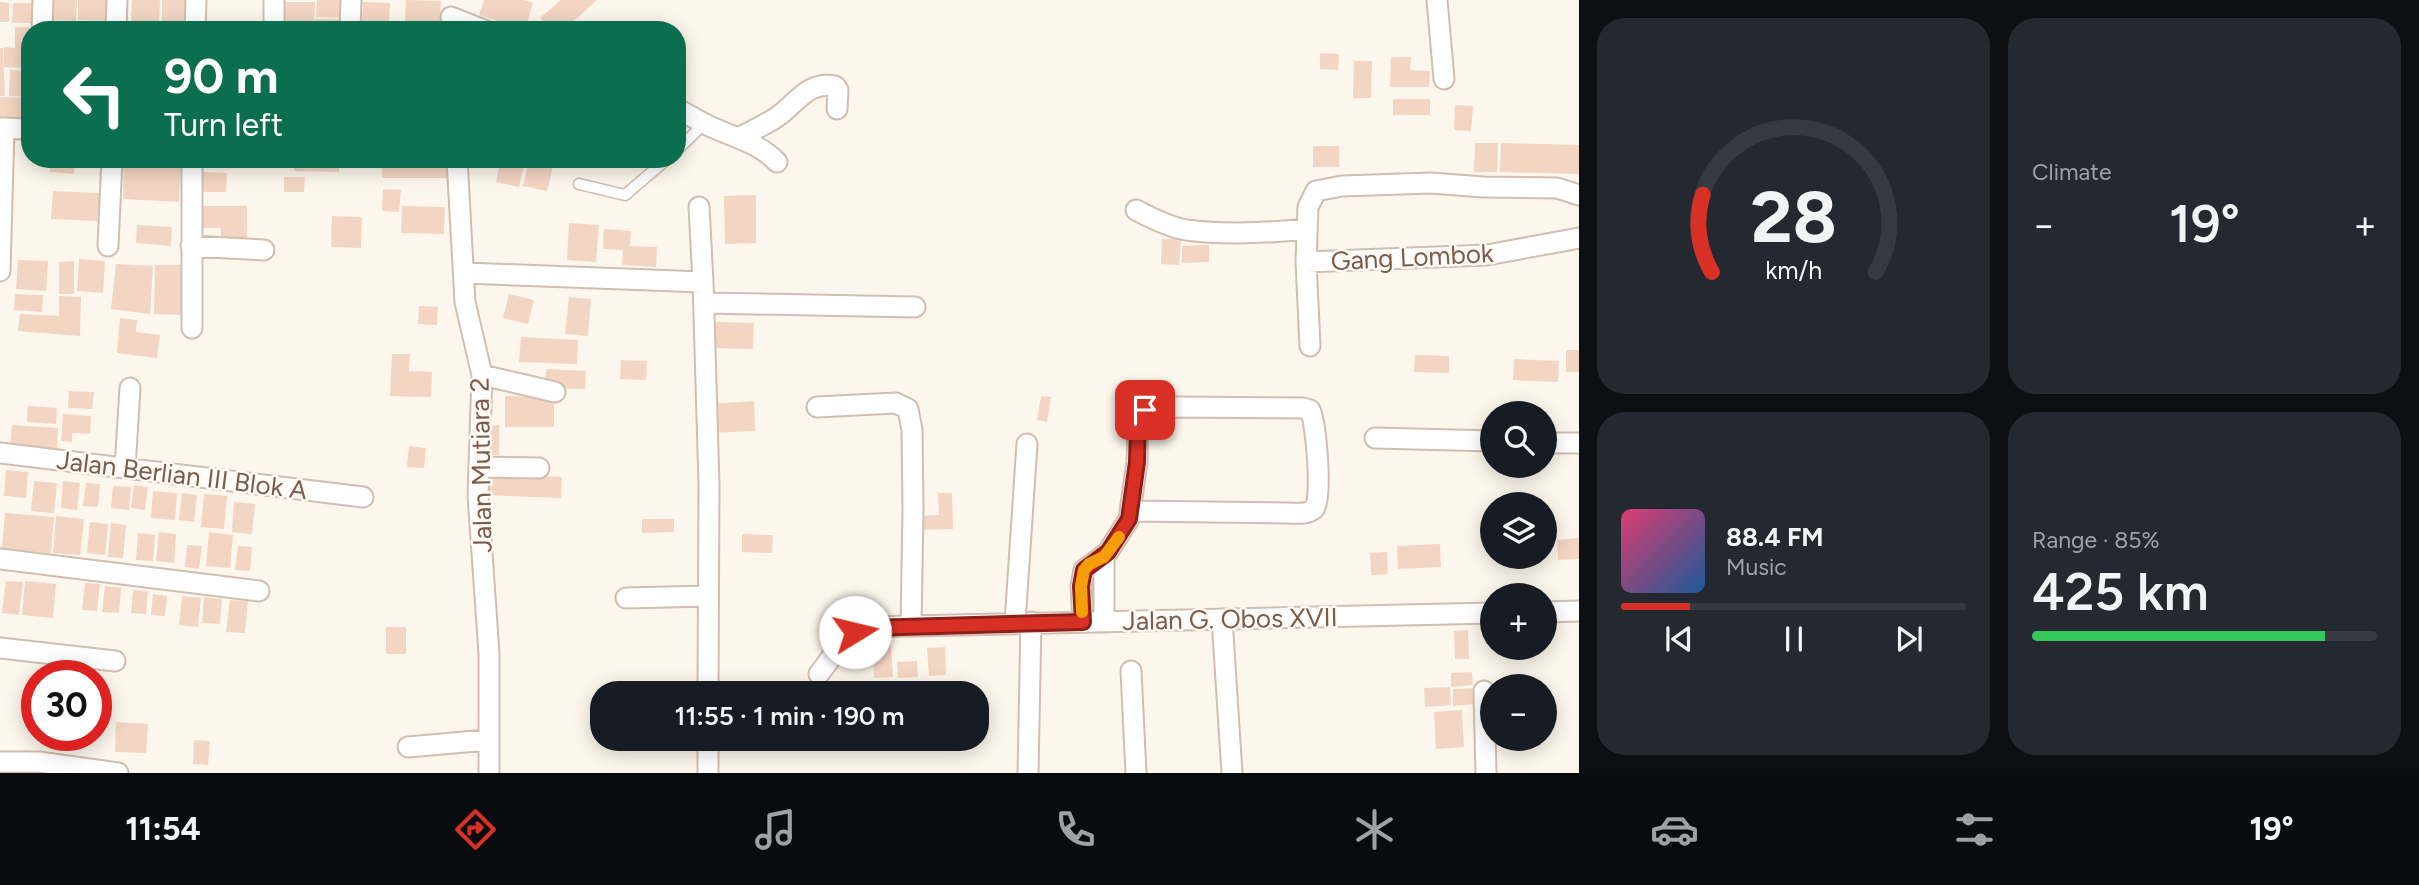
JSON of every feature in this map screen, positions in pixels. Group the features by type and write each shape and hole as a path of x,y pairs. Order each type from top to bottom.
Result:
{"street":[{"path":"42,21 43,0"},
{"path":"116,21 117,0"},
{"path":"196,21 197,0"},
{"path":"274,0 274,21"},
{"path":"350,21 351,0"},
{"path":"1437,0 1444,79"},
{"path":"738,138 775,118 809,88 835,86 838,90 837,109"},
{"path":"686,114 761,148 777,162"},
{"path":"0,271 2,128 21,129"},
{"path":"108,246 112,168"},
{"path":"192,168 192,328"},
{"name":"Jalan Mutiara 2","path":"458,168 465,302 482,375 478,495 489,654 489,773"},
{"name":"Gang Lombok","path":"1579,195 1557,188 1431,183 1342,186 1316,191 1308,207 1306,262 1487,255 1579,238"},
{"path":"699,207 705,303 708,681"},
{"path":"1136,210 1185,230 1272,233 1306,229"},
{"path":"191,246 264,250"},
{"path":"1306,262 1310,346"},
{"path":"464,273 703,282"},
{"path":"705,303 915,307"},
{"path":"482,375 555,392"},
{"path":"125,468 130,388"},
{"path":"817,408 896,403 908,410 912,430 911,626"},
{"path":"1083,622 1081,577 1089,564 1104,557 1129,519 1137,462 1138,423 1142,411 1174,407 1310,410 1314,424 1318,486 1318,504 1314,510 1306,513 1131,511"},
{"path":"1375,438 1480,441"},
{"path":"1557,443 1579,443"},
{"path":"1027,444 1023,623 1028,773"},
{"name":"Jalan Berlian III Blok A","path":"0,453 363,497"},
{"path":"479,467 539,468"},
{"path":"1104,557 1104,622"},
{"path":"0,559 259,591"},
{"path":"626,598 708,596"},
{"path":"1557,612 1579,611"},
{"name":"Jalan G. Obos XVII","path":"819,674 845,639 867,628 1480,613"},
{"path":"1222,619 1232,773"},
{"path":"0,648 115,661"},
{"path":"1132,671 1136,773"},
{"path":"408,747 487,740"},
{"path":"708,751 708,773"},
{"path":"1485,751 1486,773"},
{"path":"0,762 39,762 118,773"}],"lane":[{"path":"686,141 704,124"},
{"path":"579,184 625,195 656,168"}],"building":[{"path":"54,0 77,0 76,21 53,20"},
{"path":"78,0 109,0 108,21 78,20"},
{"path":"132,0 160,0 159,21 131,21"},
{"path":"162,0 190,0 189,21 162,21"},
{"path":"317,0 340,0 341,18 316,17"},
{"path":"406,0 441,1 440,21 405,21"},
{"path":"484,0 523,0 533,3 528,21 497,21 479,15"},
{"path":"561,0 597,0 574,21 543,21 540,18"},
{"path":"0,2 9,3 9,22 0,22"},
{"path":"284,2 315,2 314,21 283,21"},
{"path":"363,2 390,3 389,21 362,21"},
{"path":"13,3 37,3 36,21 12,23"},
{"path":"315,19 342,19 342,21"},
{"path":"15,27 21,27 21,68 4,67 4,47 15,48"},
{"path":"0,48 3,48 5,96 0,96"},
{"path":"1320,53 1339,54 1338,70 1320,69"},
{"path":"1391,57 1411,57 1410,70 1430,71 1429,87 1390,87"},
{"path":"1354,61 1372,61 1371,98 1353,98"},
{"path":"10,70 21,71 21,97 9,96"},
{"path":"0,97 21,98 21,123 0,122"},
{"path":"1393,99 1430,99 1430,115 1393,115"},
{"path":"1455,105 1473,106 1471,131 1454,130"},
{"path":"1475,143 1498,143 1497,172 1474,172"},
{"path":"1501,143 1579,145 1579,174 1500,172"},
{"path":"1313,146 1339,146 1339,167 1313,167"},
{"path":"50,168 74,168 74,174 50,172"},
{"path":"124,168 181,168 179,202 123,199"},
{"path":"294,168 339,168 339,172 294,171"},
{"path":"382,168 447,168 447,178 382,178"},
{"path":"499,168 523,168 519,187 496,182"},
{"path":"527,168 553,168 547,191 523,186"},
{"path":"203,172 227,173 226,192 203,192"},
{"path":"284,177 305,177 304,192 284,192"},
{"path":"383,189 401,190 399,212 382,211"},
{"path":"53,191 100,193 98,221 51,219"},
{"path":"756,195 756,243 725,244 724,196"},
{"path":"202,206 247,206 247,240 221,241 221,228 202,228"},
{"path":"402,206 445,207 444,234 401,233"},
{"path":"332,216 362,217 361,248 331,247"},
{"path":"569,223 599,225 596,262 567,260"},
{"path":"137,225 172,227 171,246 136,243"},
{"path":"604,229 631,231 630,246 657,247 656,267 622,265 623,250 603,249"},
{"path":"1162,239 1181,239 1179,265 1161,264"},
{"path":"1209,245 1209,262 1182,263 1182,246"},
{"path":"79,259 105,261 103,293 77,291"},
{"path":"18,260 48,261 46,291 16,289"},
{"path":"74,261 74,294 59,294 59,262"},
{"path":"116,264 153,266 150,314 111,309"},
{"path":"155,265 184,265 183,315 154,314"},
{"path":"15,294 43,295 42,312 14,310"},
{"path":"509,294 534,300 528,324 503,318"},
{"path":"59,296 81,297 80,336 18,331 20,314 59,316"},
{"path":"569,297 591,299 588,336 565,334"},
{"path":"419,306 438,307 437,325 418,324"},
{"path":"120,318 137,320 136,332 160,335 157,358 117,353"},
{"path":"715,322 754,323 753,349 714,348"},
{"path":"521,337 578,340 577,364 519,362"},
{"path":"1566,350 1579,350 1579,372 1566,372"},
{"path":"392,354 410,354 409,371 432,372 431,397 390,396"},
{"path":"1415,355 1449,356 1449,373 1414,372"},
{"path":"1514,359 1559,361 1558,382 1513,380"},
{"path":"621,360 647,361 646,380 620,379"},
{"path":"546,369 586,371 585,389 545,388"},
{"path":"69,391 94,392 92,409 68,408"},
{"path":"505,396 554,397 554,427 505,427"},
{"path":"1041,396 1051,397 1047,422 1037,420"},
{"path":"754,401 755,431 710,433 708,404"},
{"path":"28,406 57,408 56,424 27,422"},
{"path":"63,414 91,416 90,434 72,433 72,442 61,441"},
{"path":"12,425 58,428 57,450 10,447"},
{"path":"499,425 499,455 486,455 486,426"},
{"path":"409,446 426,448 424,468 407,467"},
{"path":"6,470 28,472 26,498 4,496"},
{"path":"487,474 562,477 561,498 486,495"},
{"path":"34,481 57,483 54,513 31,511"},
{"path":"63,481 80,483 77,510 61,508"},
{"path":"86,483 100,484 98,507 83,506"},
{"path":"134,485 148,487 145,510 131,508"},
{"path":"113,486 131,487 129,510 111,508"},
{"path":"153,491 177,493 175,520 151,518"},
{"path":"182,493 197,495 194,522 179,520"},
{"path":"938,493 952,493 953,529 920,530 920,516 939,515"},
{"path":"204,494 227,496 224,529 201,527"},
{"path":"234,502 255,504 252,534 232,532"},
{"path":"5,513 54,517 51,553 2,549"},
{"path":"56,516 84,519 80,555 53,553"},
{"path":"642,519 674,519 674,532 642,533"},
{"path":"90,522 108,524 105,555 87,553"},
{"path":"111,523 126,525 123,558 108,557"},
{"path":"159,532 176,534 174,563 156,561"},
{"path":"209,532 233,535 230,568 206,566"},
{"path":"138,533 155,535 153,561 136,560"},
{"path":"742,534 773,535 772,553 742,552"},
{"path":"1579,538 1579,559 1558,560 1557,540"},
{"path":"1440,544 1441,567 1398,569 1397,546"},
{"path":"187,545 202,546 199,569 185,567"},
{"path":"238,546 252,547 250,571 235,570"},
{"path":"1387,552 1388,574 1371,575 1370,553"},
{"path":"6,581 23,582 19,615 2,613"},
{"path":"25,581 56,584 53,618 22,615"},
{"path":"85,583 100,584 97,611 82,610"},
{"path":"105,586 121,588 119,613 102,612"},
{"path":"133,590 148,591 146,614 131,613"},
{"path":"153,594 167,596 165,616 151,615"},
{"path":"182,596 201,598 198,627 179,625"},
{"path":"204,597 222,599 220,624 202,623"},
{"path":"230,600 248,601 245,633 226,632"},
{"path":"386,627 406,627 406,654 386,654"},
{"path":"1468,630 1469,659 1455,659 1454,631"},
{"path":"891,645 893,677 874,678 873,646"},
{"path":"945,647 946,675 929,676 927,648"},
{"path":"917,661 918,677 898,678 897,662"},
{"path":"1472,672 1473,685 1451,687 1451,673"},
{"path":"1450,687 1451,705 1425,707 1424,688"},
{"path":"1478,688 1478,704 1453,706 1453,689"},
{"path":"1462,710 1464,747 1436,749 1434,712"},
{"path":"116,722 148,724 146,753 115,752"},
{"path":"194,740 210,741 208,765 193,764"}],"slow traffic":[{"path":"1082,612 1081,577 1084,570 1089,564 1104,557 1119,537"}],"route":[{"path":"855,632 867,628 1083,622 1081,577 1084,570 1089,564 1104,557 1129,519 1137,462 1138,423 1142,411 1145,410"}]}
